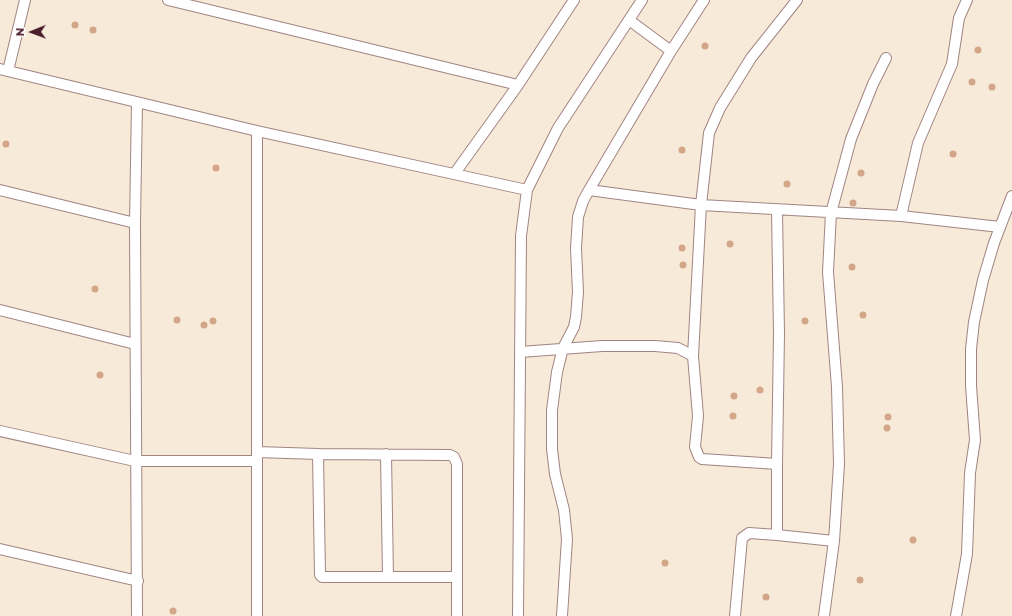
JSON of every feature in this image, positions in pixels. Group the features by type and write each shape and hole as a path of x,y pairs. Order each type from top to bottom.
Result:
{"street":[{"path":"25,0 4,70 257,131 527,190"},
{"path":"168,0 518,85"},
{"path":"455,174 518,85 573,0"},
{"path":"518,616 521,236 527,190 558,128 642,0"},
{"path":"562,616 567,540 564,510 555,474 552,449 552,410 557,372 563,348 574,327 576,317 578,292 576,248 578,217 583,201 589,190 671,51 704,0"},
{"path":"777,464 702,459 699,457 695,447 698,416 693,356 700,205 709,133 717,113 751,58 797,0"},
{"path":"901,216 918,143 952,64 959,18 967,0"},
{"path":"629,20 671,51"},
{"path":"824,616 834,541 839,464 837,387 828,272 831,213 851,140 873,84 886,58"},
{"path":"137,102 134,223 135,461 138,581 137,616"},
{"path":"257,131 257,616"},
{"path":"0,190 134,223"},
{"path":"589,190 700,205 901,216 1000,227"},
{"path":"956,616 967,554 970,473 975,440 971,386 972,343 983,280 1000,227 1012,196"},
{"path":"777,210 779,334 777,464 778,535"},
{"path":"0,310 135,344"},
{"path":"520,352 602,346 678,348 693,356"},
{"path":"0,431 135,461 318,454 450,455 456,460 457,616"},
{"path":"318,454 320,575 457,577"},
{"path":"386,454 388,577"},
{"path":"735,616 742,538 749,533 834,541"},
{"path":"0,549 138,581"}],"building":[{"path":"75,21 78,22 78,28 75,29 72,28 71,25 72,22"},
{"path":"93,26 96,27 96,33 93,34 90,33 89,30 90,27"},
{"path":"705,42 708,43 708,49 705,50 702,49 701,46 702,43"},
{"path":"978,46 981,47 981,53 978,54 975,53 974,50 975,47"},
{"path":"972,78 975,79 975,85 972,86 969,85 968,82 969,79"},
{"path":"992,83 995,84 995,90 992,91 989,90 988,87 989,84"},
{"path":"6,140 9,141 9,147 6,148 3,147 2,144 3,141"},
{"path":"682,146 685,147 685,153 682,154 679,153 678,150 679,147"},
{"path":"953,150 956,151 956,157 953,158 950,157 949,154 950,151"},
{"path":"216,164 219,165 219,171 216,172 213,171 212,168 213,165"},
{"path":"861,169 864,170 864,176 861,177 858,176 857,173 858,170"},
{"path":"787,180 790,181 790,187 787,188 784,187 783,184 784,181"},
{"path":"853,199 856,200 856,206 853,207 850,206 849,203 850,200"},
{"path":"730,240 733,241 733,247 730,248 727,247 726,244 727,241"},
{"path":"682,244 685,245 685,251 682,252 679,251 678,248 679,245"},
{"path":"683,261 686,262 686,268 683,269 680,268 679,265 680,262"},
{"path":"852,263 855,264 855,270 852,271 849,270 848,267 849,264"},
{"path":"95,285 98,286 98,292 95,293 92,292 91,289 92,286"},
{"path":"863,311 866,312 866,318 863,319 860,318 859,315 860,312"},
{"path":"177,316 180,317 180,323 177,324 174,323 173,320 174,317"},
{"path":"213,317 216,318 216,324 213,325 210,324 209,321 210,318"},
{"path":"805,317 808,318 808,324 805,325 802,324 801,321 802,318"},
{"path":"204,321 207,322 207,328 204,329 201,328 200,325 201,322"},
{"path":"100,371 103,372 103,378 100,379 97,378 96,375 97,372"},
{"path":"760,386 763,387 763,393 760,394 757,393 756,390 757,387"},
{"path":"734,392 737,393 737,399 734,400 731,399 730,396 731,393"},
{"path":"733,412 736,413 736,419 733,420 730,419 729,416 730,413"},
{"path":"888,413 891,414 891,420 888,421 885,420 884,417 885,414"},
{"path":"887,424 890,425 890,431 887,432 884,431 883,428 884,425"},
{"path":"913,536 916,537 916,543 913,544 910,543 909,540 910,537"},
{"path":"665,559 668,560 668,566 665,567 662,566 661,563 662,560"},
{"path":"860,576 863,577 863,583 860,584 857,583 856,580 857,577"},
{"path":"766,593 769,594 769,600 766,601 763,600 762,597 763,594"},
{"path":"173,607 176,608 176,614 173,615 170,614 169,611 170,608"}]}
